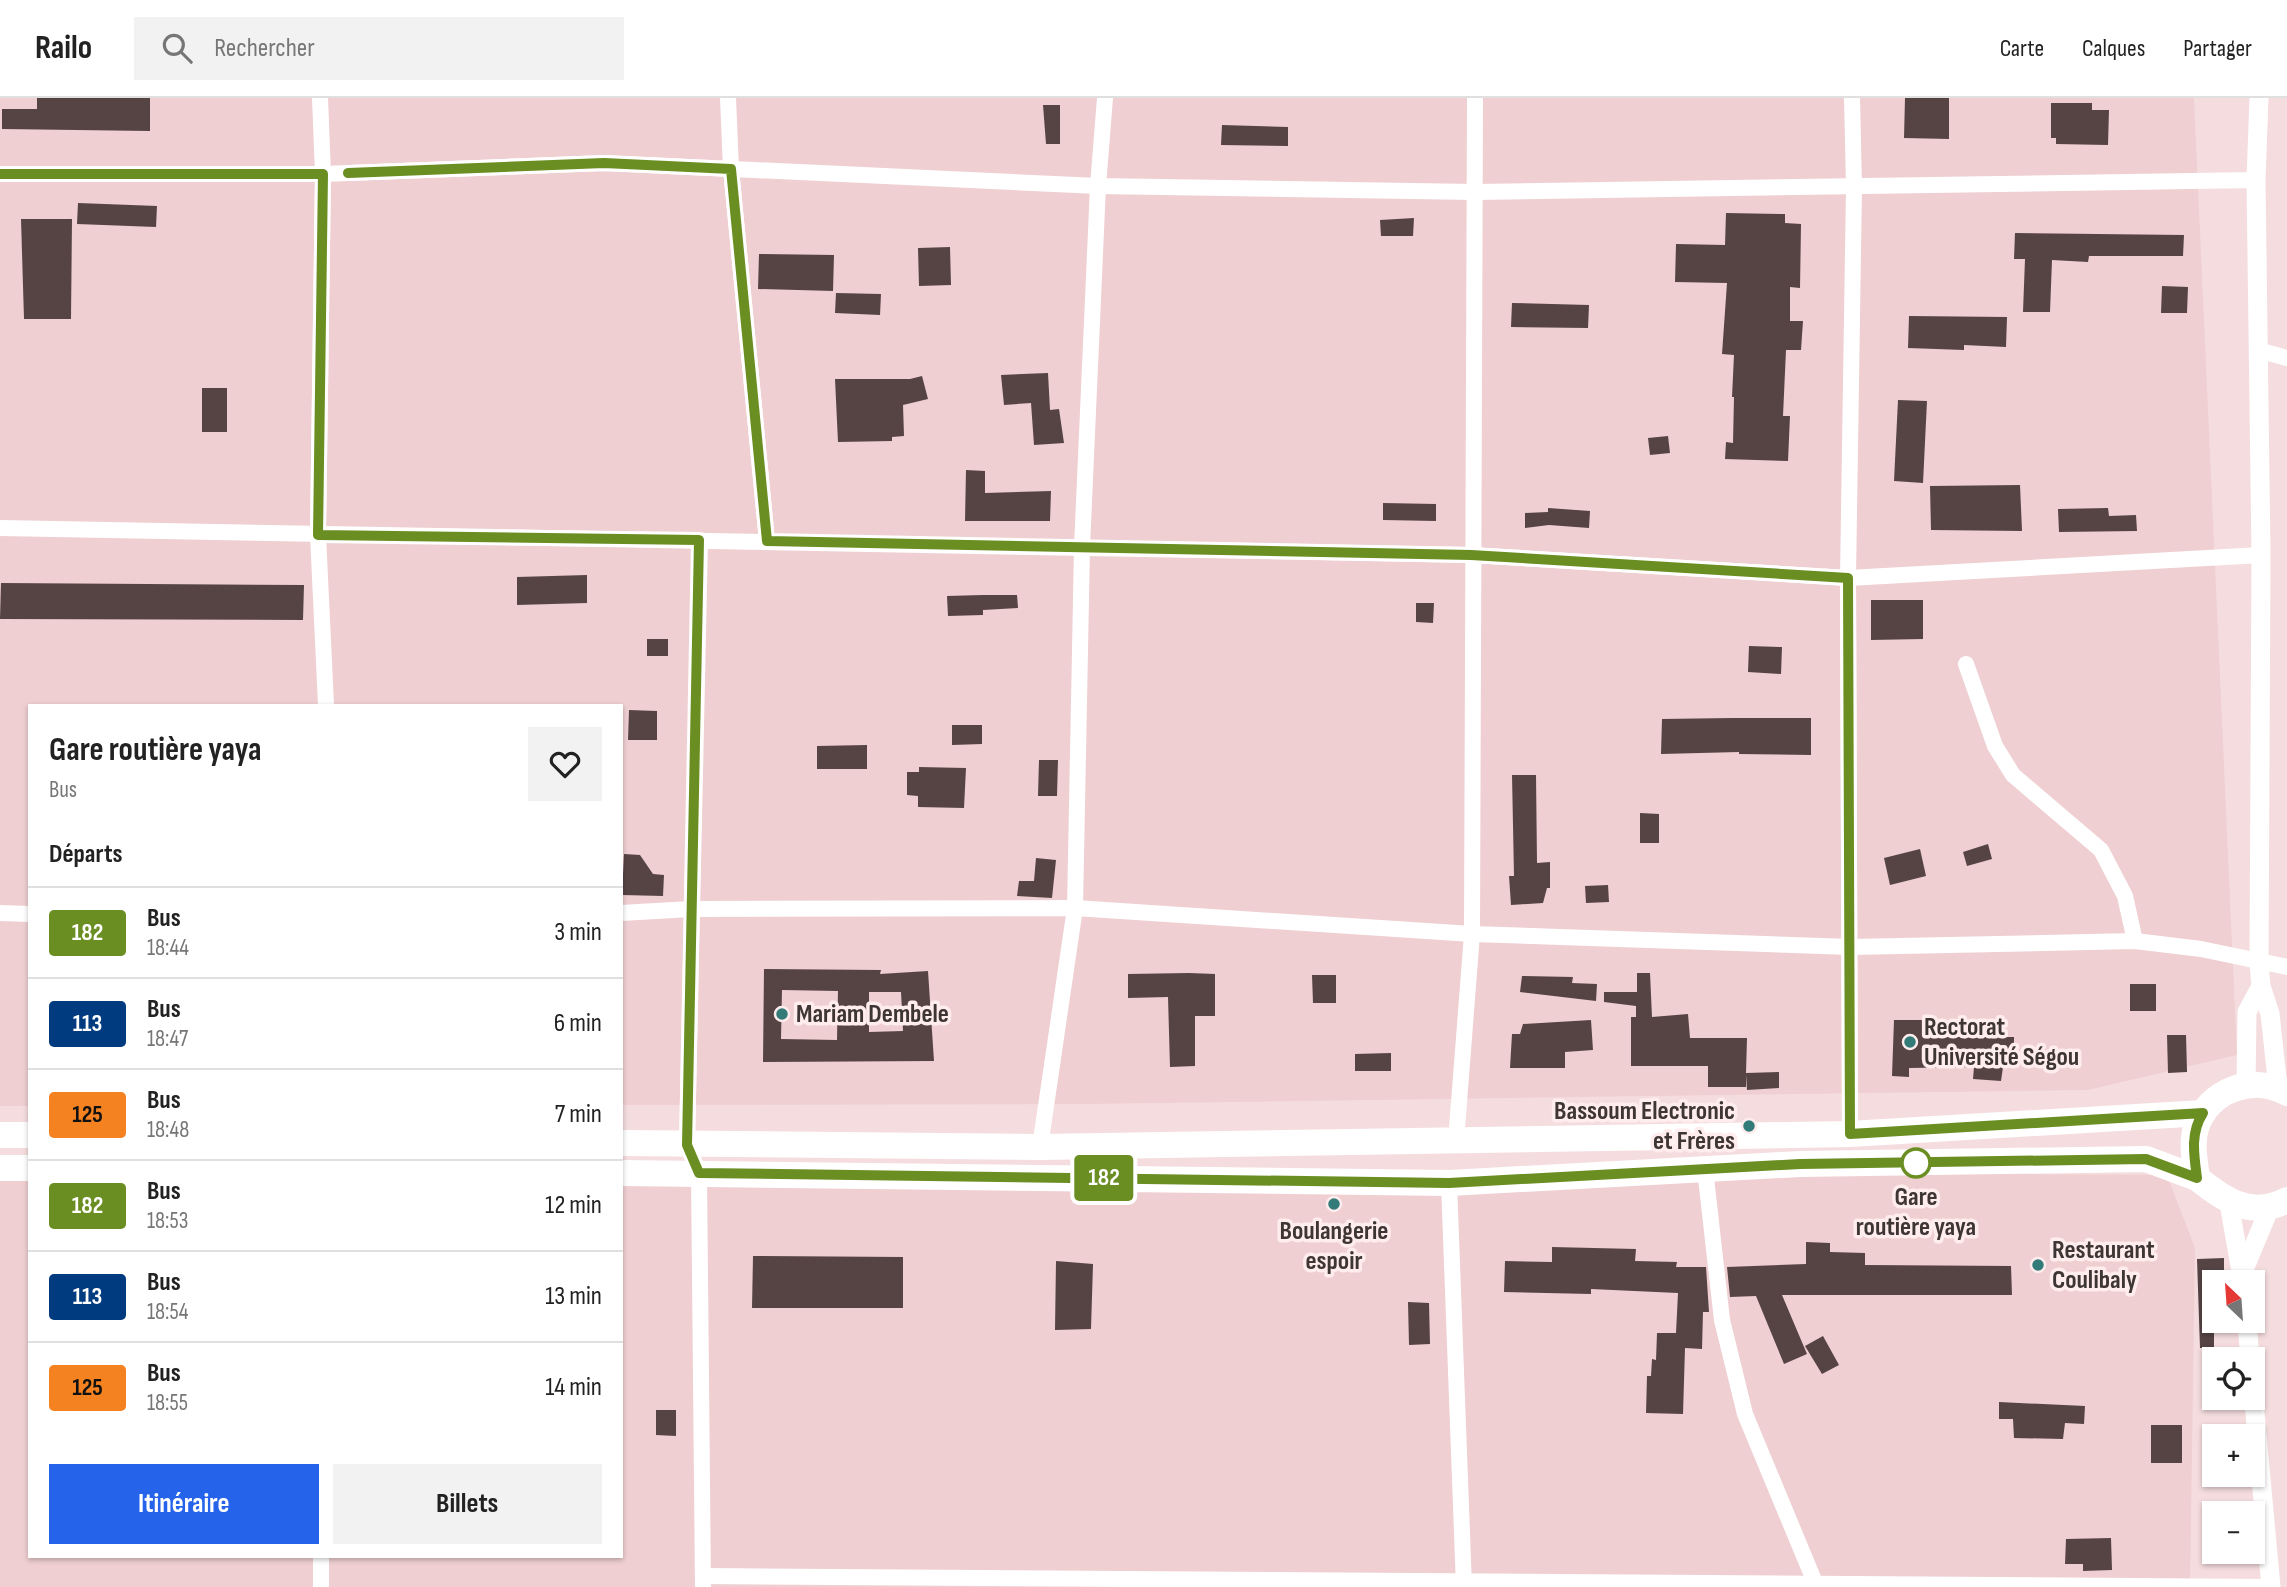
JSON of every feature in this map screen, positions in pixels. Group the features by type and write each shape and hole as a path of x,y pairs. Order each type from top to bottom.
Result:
{"highway":[{"path":"2197,1178 2194,1140 2203,1113 2225,1092 2246,1084 2282,1090"},
{"path":"623,1143 1040,1147 1850,1134 2203,1113"},
{"path":"0,1135 28,1135"},
{"path":"623,1172 1449,1183 1800,1164 2146,1159 2197,1178 2229,1203 2249,1208 2279,1203"},
{"path":"0,1168 28,1168"}],"street":[{"path":"320,98 323,174 318,535 326,704"},
{"path":"728,98 731,169 767,541"},
{"path":"1040,1147 1075,908 1082,547 1098,186 1105,98"},
{"path":"1456,1141 1472,934 1471,555 1475,98"},
{"path":"1850,1134 1848,578 1854,187 1852,98"},
{"path":"2259,98 2256,180 2261,555 2259,962 2261,986 2270,1014 2282,1090"},
{"path":"0,174 323,174 604,163 1098,186 1474,192 2256,180"},
{"path":"2258,350 2287,358"},
{"path":"0,528 1471,555 1848,578 2261,555"},
{"path":"699,540 687,1145 699,1173 703,1581 2271,1587 2255,1410"},
{"path":"1966,664 1994,746 2013,775 2101,850 2125,896 2135,941"},
{"path":"623,913 691,909 1075,908 1472,934 1851,947 2135,941 2201,949 2287,967"},
{"path":"0,913 28,914"},
{"path":"2246,1084 2247,1012 2261,986"},
{"path":"1705,1169 1722,1320 1745,1414 1816,1585"},
{"path":"1449,1183 1465,1585"},
{"path":"2229,1203 2242,1270"},
{"path":"2247,1270 2279,1203"},
{"path":"321,1558 321,1587"}],"shaded area":[{"path":"0,98 2194,98 2237,1055 2088,1090 1085,1104 623,1105 623,704 28,704 28,1106 0,1106"},
{"path":"0,1164 28,1164 28,1558 623,1558 623,1167 2167,1175 2195,1248 2190,1587 0,1587"}],"building":[{"path":"37,98 150,98 150,131 2,129 2,109 37,109"},
{"path":"1905,98 1949,98 1949,139 1904,138"},
{"path":"2051,103 2092,103 2092,110 2109,110 2108,145 2056,144 2056,138 2051,138"},
{"path":"1043,105 1060,105 1060,144 1046,144"},
{"path":"1222,125 1288,127 1288,146 1221,145"},
{"path":"78,203 157,206 156,227 77,224"},
{"path":"1726,213 1785,214 1785,223 1801,224 1800,288 1790,287 1790,321 1803,321 1801,350 1786,350 1783,416 1790,416 1788,461 1725,459 1726,442 1733,443 1734,397 1734,355 1722,354 1727,283 1675,282 1676,244 1725,245"},
{"path":"1414,218 1413,236 1381,236 1380,220"},
{"path":"21,219 72,219 71,319 24,319"},
{"path":"2015,233 2184,235 2183,256 2089,256 2088,262 2052,260 2050,312 2023,312 2025,259 2014,259"},
{"path":"950,247 951,285 919,286 918,248"},
{"path":"759,254 834,255 833,291 758,289"},
{"path":"2162,286 2188,287 2187,313 2161,313"},
{"path":"836,293 881,294 880,315 835,313"},
{"path":"1512,303 1589,305 1588,328 1511,327"},
{"path":"1909,316 2007,317 2006,347 1964,345 1964,350 1908,348"},
{"path":"1048,373 1050,410 1059,409 1064,443 1034,445 1031,403 1004,405 1001,375"},
{"path":"922,376 928,399 903,405 904,436 892,437 892,441 838,442 835,379 910,379"},
{"path":"202,388 227,388 227,432 202,432"},
{"path":"1898,400 1927,401 1923,483 1894,481"},
{"path":"1668,436 1670,453 1650,455 1648,438"},
{"path":"966,470 985,471 985,493 1051,491 1050,521 965,521"},
{"path":"2020,485 2022,531 1931,530 1930,486"},
{"path":"1383,503 1436,504 1436,521 1383,520"},
{"path":"1548,508 1590,511 1589,528 1549,525 1525,528 1525,513 1548,512"},
{"path":"2108,508 2109,516 2136,515 2137,531 2059,532 2058,509"},
{"path":"587,575 587,603 517,605 517,577"},
{"path":"1,583 304,585 303,620 0,619"},
{"path":"1017,595 1018,608 983,610 983,615 948,616 947,596"},
{"path":"1871,600 1923,600 1923,639 1871,640"},
{"path":"1416,603 1434,603 1433,623 1416,622"},
{"path":"647,639 668,639 668,656 647,656"},
{"path":"1749,646 1782,647 1781,674 1748,672"},
{"path":"629,710 657,711 657,740 628,740"},
{"path":"1811,718 1811,755 1739,752 1661,754 1662,719"},
{"path":"952,725 982,725 982,744 952,745"},
{"path":"867,745 867,769 817,769 817,746"},
{"path":"1039,760 1058,760 1057,796 1038,796"},
{"path":"919,767 966,768 964,808 918,807 918,796 907,795 907,772 919,772"},
{"path":"1512,775 1536,775 1537,863 1550,862 1550,888 1547,888 1543,903 1511,905 1509,876 1514,876"},
{"path":"1640,813 1659,814 1659,843 1640,843"},
{"path":"1988,844 1992,859 1967,866 1963,852"},
{"path":"1920,849 1926,876 1890,885 1884,858"},
{"path":"624,854 640,855 653,874 664,875 663,896 623,895"},
{"path":"1036,858 1056,860 1052,898 1017,896 1019,881 1034,881"},
{"path":"1608,885 1609,902 1586,903 1585,886"},
{"path":"764,969 881,970 880,974 928,971 934,1061 763,1062","holes":["782,990 838,991 837,1040 781,1039","869,992 901,992 903,1031 869,1032"]},
{"path":"1637,973 1650,973 1652,1017 1688,1014 1690,1038 1747,1038 1746,1073 1779,1072 1779,1088 1747,1090 1746,1074 1746,1087 1708,1087 1708,1066 1631,1066 1631,1017 1636,1017 1636,1006 1604,1002 1604,992 1637,992"},
{"path":"1128,974 1215,974 1215,1016 1195,1016 1195,1066 1170,1067 1168,997 1128,998"},
{"path":"1312,975 1336,975 1336,1003 1313,1003"},
{"path":"1522,976 1573,977 1572,983 1597,984 1596,1001 1520,992"},
{"path":"2130,984 2156,984 2156,1011 2130,1011"},
{"path":"1591,1020 1593,1050 1565,1052 1565,1068 1510,1068 1512,1034 1520,1034 1523,1024"},
{"path":"1894,1020 1940,1020 1940,1037 2014,1037 2014,1067 2003,1067 2001,1081 1973,1079 1974,1067 1909,1068 1909,1077 1892,1076"},
{"path":"2167,1035 2186,1035 2187,1072 2168,1073"},
{"path":"1391,1053 1391,1071 1355,1071 1355,1054"},
{"path":"1806,1242 1830,1243 1830,1252 1865,1253 1865,1265 2011,1266 2012,1295 1782,1295 1807,1354 1784,1364 1756,1296 1730,1297 1727,1267 1806,1264"},
{"path":"1552,1247 1636,1249 1635,1261 1677,1262 1676,1267 1706,1267 1709,1312 1703,1312 1702,1349 1685,1348 1683,1414 1646,1413 1647,1376 1651,1376 1652,1359 1656,1360 1657,1333 1676,1333 1678,1293 1591,1289 1591,1294 1504,1292 1505,1261 1552,1262"},
{"path":"753,1256 903,1257 903,1308 752,1308"},
{"path":"2224,1258 2224,1270 2202,1270 2202,1334 2214,1334 2214,1347 2200,1348 2197,1259"},
{"path":"1056,1261 1093,1264 1091,1329 1055,1330"},
{"path":"1408,1302 1429,1303 1430,1344 1409,1345"},
{"path":"1823,1336 1839,1365 1822,1374 1805,1346"},
{"path":"1999,1402 2085,1406 2084,1424 2065,1423 2063,1439 2014,1438 2013,1419 1999,1419"},
{"path":"656,1410 676,1410 676,1436 656,1435"},
{"path":"2151,1425 2182,1425 2182,1463 2151,1463"},
{"path":"2111,1538 2112,1570 2083,1571 2083,1564 2065,1564 2066,1539"}],"bus line":[{"name":"182","path":"0,174 323,174 318,535 699,540 687,1145 699,1173 1449,1183 1800,1164 2146,1159 2197,1178 2193,1150 2195,1130 2203,1113 1850,1134 1848,578 1471,555 767,541 731,169 604,163 348,173"}],"place":[{"name":"Mariam Dembele","path":"782,1014"},
{"name":"Rectorat Université Ségou","path":"1910,1042"},
{"name":"Bassoum Electronic et Frères","path":"1749,1126"},
{"name":"Gare routière yaya","path":"1916,1163"},
{"name":"Boulangerie espoir","path":"1334,1204"},
{"name":"Restaurant Coulibaly","path":"2038,1265"}]}
